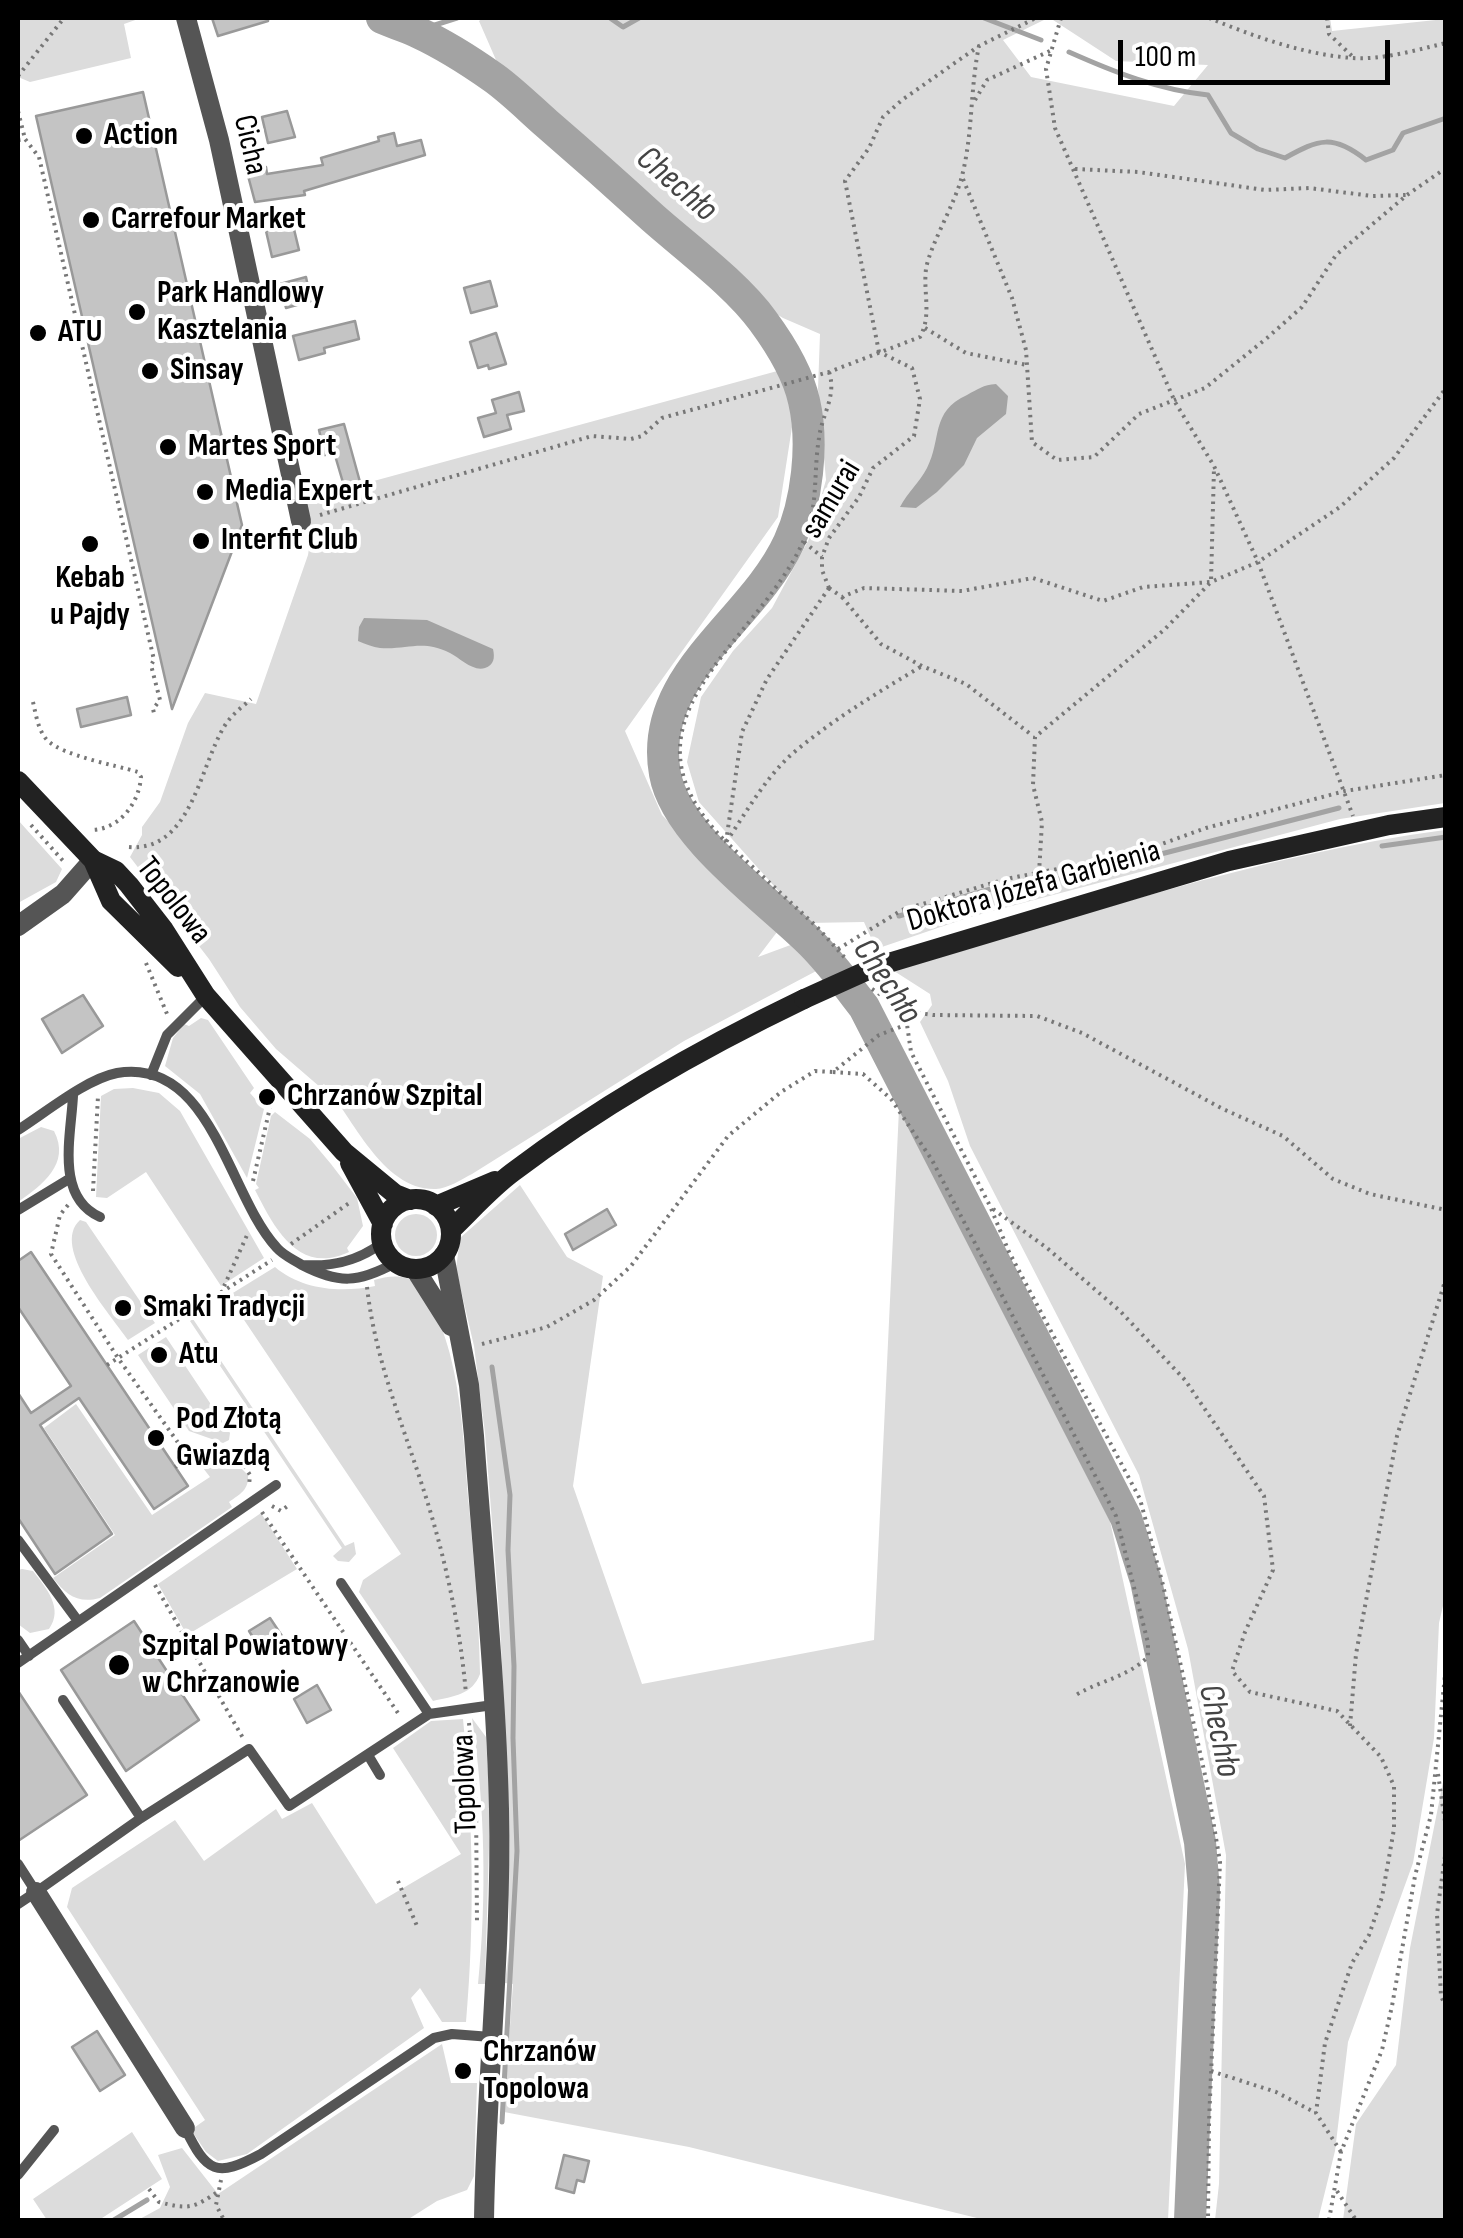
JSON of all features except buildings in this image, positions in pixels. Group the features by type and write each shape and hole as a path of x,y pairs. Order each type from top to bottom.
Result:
{"main road":[{"name":"Topolowa","path":"18,781 94,860 116,871 129,885 164,930 202,991 344,1152 395,1194 410,1200"},
{"name":"Doktora Józefa Garbienia","path":"450,1230 510,1174 694,1053 804,998 1229,861 1389,825 1446,817"},
{"name":"Topolowa","path":"344,1152 382,1233"},
{"name":"Doktora Józefa Garbienia","path":"436,1206 510,1174"},
{"path":"410,1200 436,1206 450,1230 444,1255 431,1266 405,1266 382,1233 398,1204 410,1200"}],"street":[{"name":"Cicha","path":"186,18 219,140 301,521"},
{"path":"18,926 63,894 94,860"},
{"name":"Topolowa","path":"444,1255 474,1436 493,1704 498,1947 485,2134 484,2220"},
{"name":"Topolowa","path":"405,1266 436,1298 462,1348"},
{"path":"36,1892 185,2128"}],"lane":[{"path":"150,1075 167,1035 202,991"},
{"path":"18,1130 92,1082 118,1073 150,1075 175,1085 192,1100 276,1256 302,1264 316,1274 347,1279 405,1266"},
{"path":"73,1096 69,1179 77,1199 88,1212 100,1217"},
{"path":"18,1210 69,1179"},
{"path":"302,1264 341,1263 358,1258 382,1233"},
{"path":"18,1663 276,1485"},
{"path":"20,1548 78,1621"},
{"path":"341,1583 429,1714"},
{"path":"18,1640 29,1656"},
{"path":"63,1700 141,1818"},
{"path":"18,1904 141,1818 250,1749 290,1806 429,1714 493,1704"},
{"path":"368,1755 380,1774"},
{"path":"18,1864 36,1892"},
{"path":"185,2128 199,2156 210,2167 223,2170 261,2154 434,2038 452,2034 491,2038"},
{"path":"18,2174 54,2130"}],"path":[{"path":"18,76 64,18"},
{"path":"880,352 845,180 883,118 902,100 979,46 1036,18"},
{"path":"1061,18 1046,69 1055,128 1175,402 1214,466 1258,562 1354,820"},
{"path":"1209,18 1287,44 1354,58 1446,43"},
{"path":"1327,18 1329,34 1354,58"},
{"path":"301,521 592,436 632,439 642,436 662,418 829,372 920,337 925,328 926,268 962,177 973,120 972,81 979,46"},
{"path":"973,104 988,80 1052,50"},
{"path":"18,111 24,139 39,157 154,660 151,665 160,700 153,709 154,717"},
{"path":"18,140 24,139"},
{"path":"962,177 1012,298 1028,365 1032,442 1057,460 1094,458 1139,414 1204,388 1302,307 1336,254 1446,168"},
{"path":"1075,169 1138,172 1265,190 1308,188 1372,196 1407,195"},
{"path":"925,328 966,353 1028,365"},
{"name":"samurai","path":"829,588 822,557 829,538 859,497 873,468 914,436 920,398 912,368 880,352"},
{"path":"829,372 833,385 819,438 817,496 804,542 757,613 709,672 686,718 680,746 681,774 692,802 726,842 847,960"},
{"path":"842,598 864,588 962,590 1033,578 1103,601 1143,587 1211,582 1258,562 1340,508 1394,458 1446,388"},
{"path":"1038,872 1042,822 1033,785 1035,738 1164,630 1211,582 1214,466"},
{"path":"804,542 822,557"},
{"path":"726,842 742,732 767,679 829,588 881,644 966,684 1035,738"},
{"path":"726,842 792,754 868,696 922,666"},
{"path":"129,847 151,846 182,820 223,728 251,699"},
{"path":"33,702 39,727 47,740 62,750 138,772 142,782 136,798 116,823"},
{"path":"838,948 902,910 1006,879 1134,854 1206,828 1345,790 1446,775"},
{"path":"141,954 168,1018"},
{"path":"870,974 876,993 906,1011 1037,1016 1082,1034 1223,1109 1283,1136 1333,1179 1370,1194 1445,1210 1446,1218"},
{"path":"906,1011 911,1052 990,1206 1009,1252 1140,1498 1163,1585 1220,1862 1208,2220"},
{"path":"833,1072 879,1036 908,1024"},
{"path":"462,1348 547,1327 594,1300 631,1266 728,1136 792,1085 815,1072 863,1074 890,1100 932,1160 1116,1516 1148,1643 1148,1657 1132,1673 1093,1685 1076,1696"},
{"path":"105,1089 98,1094 93,1193 77,1199 60,1215 52,1254 175,1440 192,1456 245,1467 250,1475 248,1490"},
{"path":"252,1185 271,1103"},
{"path":"107,1366 359,1197"},
{"path":"990,1206 1047,1248 1185,1380 1264,1496 1273,1570 1232,1671 1250,1692 1337,1711 1381,1756 1394,1786 1394,1829 1382,1897 1370,1935 1352,1964 1325,2042 1316,2114"},
{"path":"221,1292 250,1229 258,1244"},
{"path":"265,1252 276,1256 280,1266"},
{"path":"1350,1726 1356,1654 1398,1436 1446,1278"},
{"path":"355,1287 366,1285 380,1368 438,1538 462,1652 476,1802 477,1931"},
{"path":"175,1466 192,1456"},
{"path":"289,1505 281,1511 272,1506 261,1510 408,1728"},
{"path":"154,1582 250,1749"},
{"path":"1329,2220 1342,2152 1382,2050 1438,1770 1446,1665"},
{"path":"1438,1770 1446,1828"},
{"path":"1446,1849 1437,1914 1440,1996 1446,2006"},
{"path":"398,1881 417,1926"},
{"path":"1211,2071 1276,2092 1316,2114 1342,2152"},
{"path":"223,2170 216,2206 224,2220"},
{"path":"149,2189 159,2202 186,2208 219,2191"},
{"path":"1336,2190 1356,2220"}],"shaded area":[{"path":"18,18 141,18 124,24 131,58 30,82 18,77"},
{"path":"1048,18 1003,40 1031,77 1174,106 1208,65 1116,61 1050,18 1330,18 1332,31 1445,19 1445,803 1340,819 970,917 876,949 864,922 807,923 699,802 687,762 701,697 733,651 772,608 809,539 826,480 818,389 820,334 750,298 618,170 503,76 479,21"},
{"path":"781,370 795,408 778,517 625,731 662,815 777,932 758,957 796,943 820,969 684,1041 472,1174 440,1189 417,1186 385,1166 324,1084 320,1087 276,1049 240,1007 209,959 130,857 142,827 160,802 188,723 205,693 256,704 308,555 311,535 304,500"},
{"path":"996,384 1008,396 1006,414 977,438 964,465 937,492 916,508 900,507 927,468 947,410 978,389"},
{"path":"364,618 427,620 493,649 493,661 480,669 431,647 369,645 358,641"},
{"path":"18,820 62,869 56,882 18,903"},
{"path":"1445,830 1446,1593 1439,1623 1434,1738 1413,1863 1348,2042 1335,2151 1318,2220 1215,2220 1226,1855 1188,1649 1139,1475 970,1146 948,1081 920,1022 932,1005 930,994 894,971 1236,872 1305,855"},
{"path":"201,1018 208,1020 254,1088 250,1093 264,1109 247,1178 200,1094 165,1066 173,1038 184,1024 189,1026"},
{"path":"114,1089 159,1093 180,1111 264,1258 221,1286 146,1172 107,1198 96,1197 101,1096"},
{"path":"899,1109 1110,1521 1185,1864 1168,2220 985,2220 689,2147 504,2112 513,1984 505,1983 509,1948 509,1812 500,1624 485,1433 474,1346 456,1269 460,1238 520,1185 567,1257 603,1276 573,1486 642,1684 874,1640"},
{"path":"275,1112 310,1139 357,1198 363,1226 347,1248 349,1252 331,1258 302,1253 280,1232 262,1204 255,1190 259,1188 256,1184"},
{"path":"41,1127 54,1131 59,1154 51,1173 18,1202 18,1139"},
{"path":"416,1214 430,1221 437,1235 430,1249 416,1256 402,1249 395,1235 402,1221"},
{"path":"80,1220 86,1222 155,1323 128,1340 97,1298 78,1263 72,1247 73,1232"},
{"path":"275,1267 297,1281 336,1289 375,1286 374,1280 385,1277 408,1279 432,1307 443,1332 462,1421 479,1632 480,1674 461,1693 433,1701 359,1592 363,1580 401,1554 228,1296"},
{"path":"193,1319 345,1546 354,1542 356,1554 349,1562 333,1556 342,1548 190,1321"},
{"path":"166,1337 230,1433 229,1440 223,1443 189,1431 138,1355"},
{"path":"76,1404 152,1515 210,1477 196,1459 239,1466 248,1475 245,1488 229,1502 232,1507 92,1600 73,1597 53,1578 115,1535 44,1428"},
{"path":"261,1513 297,1569 187,1635 158,1584"},
{"path":"18,1570 33,1571 51,1599 55,1613 49,1629 30,1633 18,1624"},
{"path":"472,1718 486,1737 490,1810 485,1984 478,1984 483,1851"},
{"path":"463,1719 472,1870 466,2022 442,2022 420,1988 411,1998 424,2028 247,2154 218,2161 206,2152 191,2130 205,2120 67,1907 72,1888 175,1820 204,1861 276,1809 282,1819 312,1803 376,1904 461,1854 393,1748 431,1721"},
{"path":"1445,1772 1445,2220 1343,2220 1356,2124 1396,2065 1410,1948"},
{"path":"442,2044 451,2083 477,2083 474,2176 467,2190 437,2201 407,2220 138,2220 160,2208 170,2187 158,2155 182,2148 218,2194"},
{"path":"132,2132 162,2179 99,2220 47,2220 33,2199"}],"waterway":[{"name":"Chechło","path":"382,18 446,47 514,94 740,294 769,330 797,380 807,418 808,454 795,527 772,571 687,678 672,707 664,739 665,774 686,821 726,866 811,943 864,1007 1126,1518 1146,1581 1200,1842 1204,1890 1190,2220"},
{"path":"416,31 457,18"},
{"path":"610,18 623,27 639,18"},
{"path":"984,18 1041,40"},
{"path":"1069,52 1137,79 1208,95 1231,133 1258,149 1285,158 1326,142 1344,146 1366,160 1393,150 1403,133 1446,118"},
{"path":"899,916 994,888 1072,877 1339,808"},
{"path":"1382,846 1446,837"},
{"name":"Chechło","path":"803,948 823,940"},
{"path":"492,1367 510,1495 508,1550 517,1851 502,2122"},
{"path":"114,2220 147,2200"}],"place":[{"name":"Action","path":"84,136"},
{"name":"Carrefour Market","path":"91,220"},
{"name":"Park Handlowy Kasztelania","path":"137,312"},
{"name":"ATU","path":"38,333"},
{"name":"Sinsay","path":"150,371"},
{"name":"Martes Sport","path":"168,447"},
{"name":"Media Expert","path":"205,492"},
{"name":"Interfit Club","path":"201,541"},
{"name":"Kebab u Pajdy","path":"90,544"},
{"name":"Chrzanów Szpital","path":"267,1097"},
{"name":"Smaki Tradycji","path":"123,1308"},
{"name":"Atu","path":"159,1355"},
{"name":"Pod Złotą Gwiazdą","path":"156,1438"},
{"name":"Szpital Powiatowy w Chrzanowie","path":"119,1665"},
{"name":"Chrzanów Topolowa","path":"463,2071"}]}
